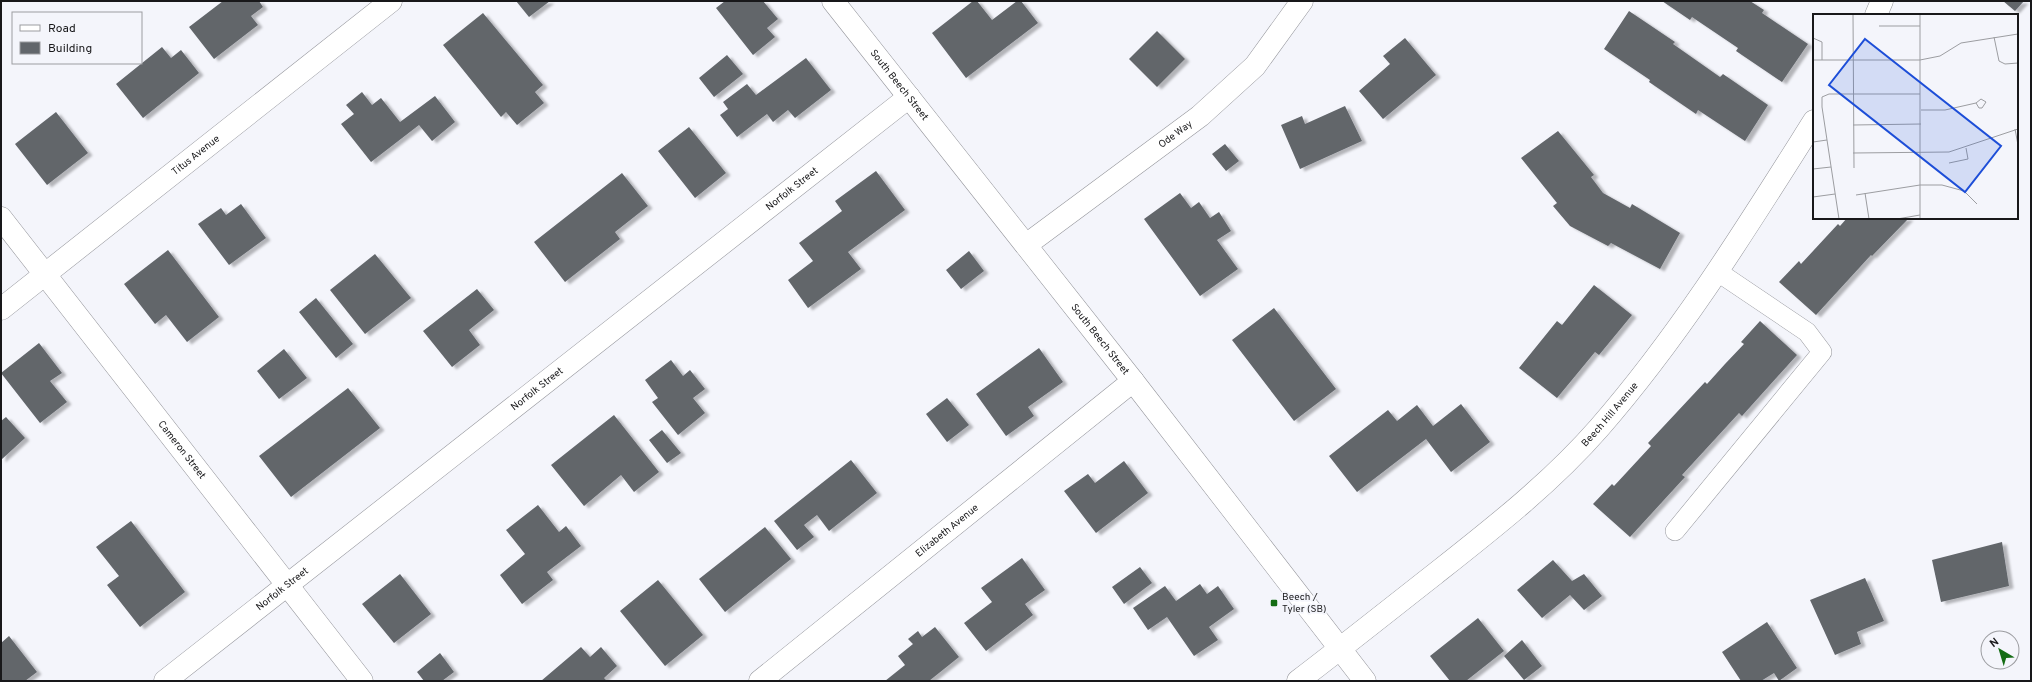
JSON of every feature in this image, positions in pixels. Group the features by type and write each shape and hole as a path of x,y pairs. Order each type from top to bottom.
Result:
{"street":[{"name":"Titus Avenue","path":"1,309 391,1"},
{"name":"South Beech Street","path":"833,1 1133,381 1365,681"},
{"name":"Ode Way","path":"1026,245 1200,116 1255,66 1302,1"},
{"path":"1876,14 1882,1"},
{"name":"Norfolk Street","path":"165,681 909,97"},
{"name":"Beech Hill Avenue","path":"1298,681 1493,529 1548,480 1598,429 1637,382 1718,272 1813,123"},
{"name":"Cameron Street","path":"1,218 362,681"},
{"name":"Elizabeth Avenue","path":"760,681 1133,381"}],"lane":[{"path":"1675,531 1822,352 1807,332 1718,272"}],"building":[{"path":"223,1 259,1 263,7 251,16 258,25 214,59 189,27"},
{"path":"516,1 550,1 529,17"},
{"path":"725,1 763,1 778,19 767,28 775,37 753,55 716,8"},
{"path":"973,1 977,1 992,20 1017,1 1021,1 1038,23 966,78 932,33"},
{"path":"1662,1 1750,1 1764,10 1762,13 1808,44 1782,82 1736,51 1738,48 1692,17 1690,20"},
{"path":"2003,1 2024,1 2015,11"},
{"path":"1629,11 1675,42 1673,44 1720,77 1723,74 1768,105 1745,141 1698,110 1696,114 1649,82 1650,80 1604,49"},
{"path":"483,13 543,85 535,92 544,103 517,125 506,112 501,117 443,45"},
{"path":"1157,31 1185,59 1157,87 1129,59"},
{"path":"1405,38 1436,75 1383,119 1359,91 1390,64 1383,56"},
{"path":"162,47 171,58 181,50 199,73 143,118 116,84"},
{"path":"727,55 743,74 714,97 699,78"},
{"path":"806,58 831,90 795,118 788,110 773,122 767,114 737,137 720,115 728,109 723,102 747,84 756,95"},
{"path":"362,92 372,105 381,98 400,122 435,96 455,122 432,141 419,125 371,162 341,124 354,114 346,105"},
{"path":"1345,106 1362,141 1300,169 1281,125 1302,116 1305,124"},
{"path":"56,112 88,153 47,185 15,144"},
{"path":"689,127 726,173 695,198 658,151"},
{"path":"1558,131 1594,175 1591,177 1603,193 1630,208 1632,204 1680,233 1660,269 1611,243 1608,246 1570,226 1553,206 1557,203 1521,158"},
{"path":"1225,144 1239,161 1226,171 1212,154"},
{"path":"876,171 905,210 848,252 861,269 808,308 788,280 813,261 799,243 842,211 835,201"},
{"path":"622,173 648,206 615,232 620,239 565,282 534,242"},
{"path":"1180,193 1191,208 1199,202 1210,218 1219,212 1231,231 1217,240 1238,269 1200,296 1144,219"},
{"path":"241,204 266,238 229,265 198,224 221,208 226,215"},
{"path":"1846,219 1908,219 1872,256 1871,255 1816,315 1779,282 1799,261 1801,264 1838,224 1840,226"},
{"path":"168,250 219,317 187,342 166,315 155,324 124,284"},
{"path":"969,251 984,271 961,289 946,270"},
{"path":"375,254 411,298 365,334 330,290"},
{"path":"1594,285 1632,315 1599,355 1595,352 1557,398 1519,368 1557,321 1562,325"},
{"path":"477,289 494,310 469,330 480,345 452,367 423,331"},
{"path":"316,298 353,344 336,358 299,312"},
{"path":"1274,308 1336,389 1294,421 1232,340"},
{"path":"1760,321 1797,355 1742,416 1739,413 1682,475 1685,477 1630,537 1593,504 1612,484 1614,486 1651,446 1648,443 1705,382 1707,384 1744,344 1741,342"},
{"path":"39,343 62,373 50,381 67,402 40,423 1,373"},
{"path":"1039,348 1063,382 1028,407 1034,416 1006,436 976,394"},
{"path":"284,349 307,378 279,399 257,371"},
{"path":"671,360 683,376 690,370 705,389 693,398 705,413 678,435 652,402 658,398 645,380"},
{"path":"348,388 380,428 291,497 259,456"},
{"path":"947,398 969,425 947,442 926,414"},
{"path":"1461,404 1490,442 1451,472 1426,439 1357,492 1329,456 1388,410 1397,421 1417,405 1433,426"},
{"path":"614,415 659,472 634,492 621,475 584,506 551,465"},
{"path":"6,417 25,438 1,460 1,421"},
{"path":"662,430 681,453 667,463 649,440"},
{"path":"851,460 877,493 829,531 817,515 804,525 814,537 797,550 774,521"},
{"path":"1124,461 1148,493 1096,533 1064,491 1088,474 1095,483"},
{"path":"538,505 559,532 566,526 581,546 547,572 553,580 522,604 500,575 525,554 506,530"},
{"path":"131,521 185,592 140,627 107,585 119,576 96,547"},
{"path":"765,527 791,559 725,612 699,579"},
{"path":"2002,542 2009,586 1941,602 1932,560"},
{"path":"1022,558 1045,590 1025,604 1033,615 986,651 964,623 992,602 981,588"},
{"path":"1553,560 1572,581 1584,574 1602,596 1584,610 1570,595 1542,618 1517,590"},
{"path":"1140,567 1152,583 1124,604 1112,587"},
{"path":"400,574 431,614 394,643 362,604"},
{"path":"1865,578 1884,621 1857,632 1861,644 1835,655 1810,600"},
{"path":"658,580 703,635 665,666 620,611"},
{"path":"1200,584 1207,594 1218,586 1234,609 1209,627 1218,640 1194,656 1167,617 1148,630 1133,608 1165,586 1176,601"},
{"path":"1478,618 1504,651 1466,681 1450,681 1430,656"},
{"path":"1767,622 1797,668 1779,681 1774,673 1761,681 1741,681 1722,652"},
{"path":"935,627 959,657 929,681 885,681 905,665 898,656 913,644 908,639 918,631 922,637"},
{"path":"9,636 37,672 25,681 1,681 1,643"},
{"path":"1522,640 1542,666 1524,680 1504,656"},
{"path":"581,647 590,657 601,647 617,666 604,678 607,681 541,681"},
{"path":"440,653 454,672 442,681 424,681 417,672"}],"place":[{"name":"Beech / Tyler (SB)","path":"1274,603"}]}
